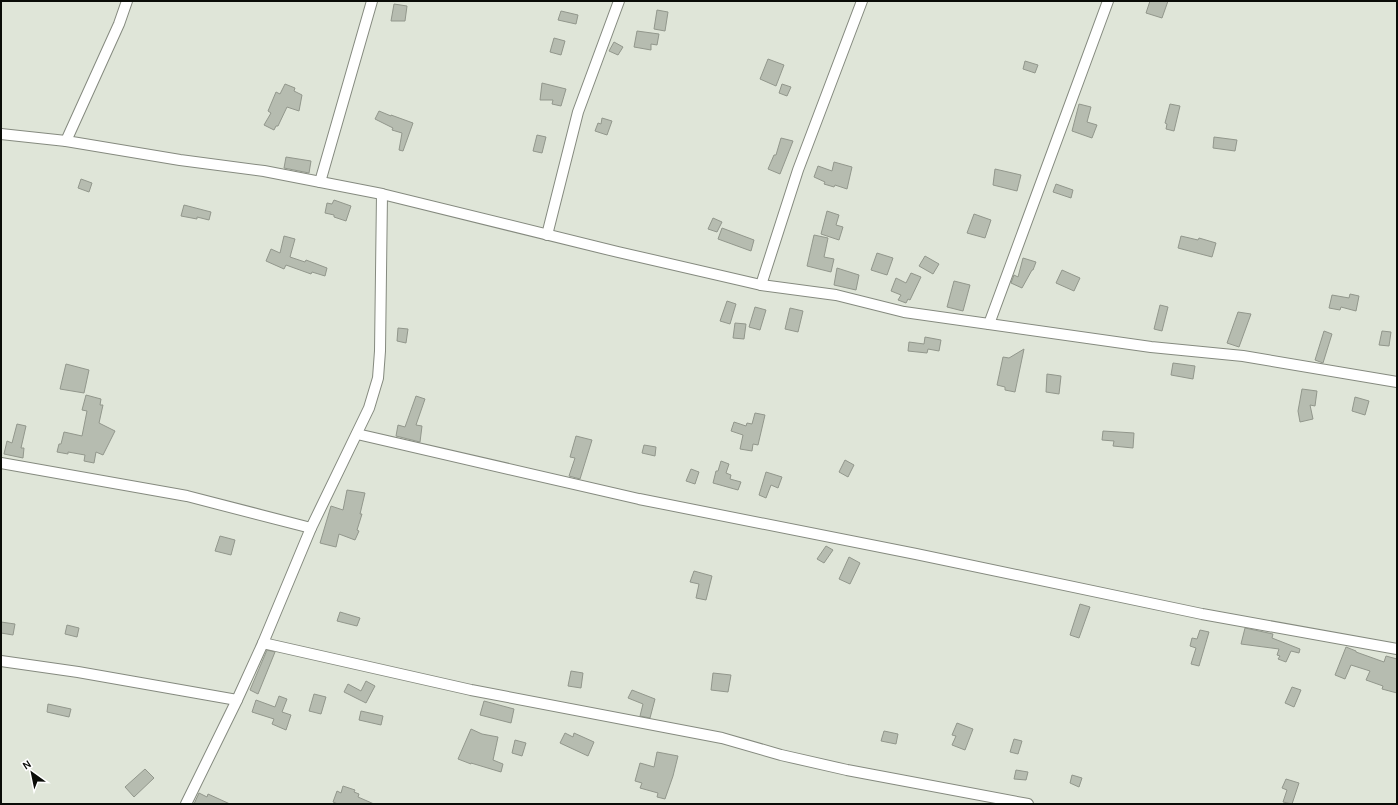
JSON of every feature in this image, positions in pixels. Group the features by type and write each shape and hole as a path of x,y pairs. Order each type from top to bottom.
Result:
{"street":[{"path":"66,141 128,1"},
{"path":"320,182 372,1"},
{"path":"547,235 578,112 619,1"},
{"path":"761,285 798,170 862,1"},
{"path":"988,324 1108,1"},
{"path":"1,134 66,141 180,160 264,171 382,194 547,235 761,285 836,295 904,312 1151,347 1243,356 1397,382"},
{"path":"186,804 237,700 263,643 311,528 369,408 378,378 380,351 382,194"},
{"path":"357,434 647,500 916,554 1202,614 1397,649"},
{"path":"1,463 187,496 311,528"},
{"path":"263,643 471,690 722,738 781,755 847,770 1028,804"},
{"path":"1,661 78,672 237,700"}],"building":[{"path":"1150,1 1168,1 1162,18 1146,13"},
{"path":"394,4 407,6 405,21 391,21"},
{"path":"657,10 668,12 665,31 654,29"},
{"path":"561,11 578,15 576,24 558,20"},
{"path":"637,31 659,34 657,45 651,44 651,50 634,47"},
{"path":"554,38 565,41 561,55 550,52"},
{"path":"614,42 623,47 618,55 609,51"},
{"path":"768,59 784,65 776,86 760,79"},
{"path":"1025,61 1038,65 1035,73 1023,69"},
{"path":"542,83 566,89 561,106 552,104 553,100 540,100"},
{"path":"285,84 295,88 294,91 302,95 299,111 287,107 278,126 276,126 274,130 264,125 271,113 268,111 276,92 280,94"},
{"path":"782,84 791,87 787,96 779,93"},
{"path":"1079,104 1091,107 1087,122 1097,125 1092,138 1072,131"},
{"path":"1170,104 1180,106 1174,131 1166,129 1167,124 1165,123"},
{"path":"379,111 413,123 403,151 399,150 402,133 392,130 393,128 375,119"},
{"path":"602,118 612,121 607,135 595,131 598,123 601,124"},
{"path":"537,135 546,137 542,153 533,151"},
{"path":"1214,137 1237,140 1235,151 1213,148"},
{"path":"781,138 793,141 780,174 768,169 774,155 776,155"},
{"path":"286,157 311,161 309,173 284,168"},
{"path":"834,162 852,167 847,189 835,185 834,187 824,184 825,182 814,177 818,166 832,171"},
{"path":"995,169 1021,175 1017,191 993,185"},
{"path":"81,179 92,183 89,192 78,188"},
{"path":"1056,184 1073,190 1071,198 1053,192"},
{"path":"334,200 351,206 346,221 334,217 334,215 325,213 327,203 332,204"},
{"path":"184,205 211,212 209,220 197,217 197,219 181,216"},
{"path":"827,211 839,215 836,225 843,227 839,240 821,234"},
{"path":"974,214 991,220 985,238 967,233"},
{"path":"713,218 722,222 717,232 708,229"},
{"path":"722,228 754,240 751,251 718,239"},
{"path":"814,235 828,238 824,257 834,259 831,272 807,266"},
{"path":"284,236 295,239 290,257 305,262 306,260 327,268 325,276 312,272 311,274 286,265 284,269 266,261 271,249 280,253"},
{"path":"1181,236 1198,240 1199,238 1216,243 1212,257 1178,248"},
{"path":"877,253 893,258 887,275 871,270"},
{"path":"925,256 939,264 933,274 919,266"},
{"path":"1023,258 1036,262 1022,288 1011,283 1014,275 1018,277"},
{"path":"837,268 859,275 856,290 834,285"},
{"path":"1062,270 1080,278 1074,291 1056,283"},
{"path":"911,273 921,277 910,300 908,299 906,303 898,300 901,295 891,291 896,278 906,283"},
{"path":"954,281 970,285 963,311 947,307"},
{"path":"1350,294 1359,296 1356,311 1341,307 1340,310 1329,308 1332,295 1349,298"},
{"path":"727,301 736,304 730,324 720,321"},
{"path":"1160,305 1168,307 1162,331 1154,329"},
{"path":"755,307 766,310 760,330 749,327"},
{"path":"790,308 803,311 798,332 785,329"},
{"path":"1238,312 1251,314 1239,347 1227,343"},
{"path":"735,323 746,324 744,339 733,338"},
{"path":"398,328 408,329 406,343 397,341"},
{"path":"1324,331 1332,334 1323,363 1315,360"},
{"path":"1382,331 1391,332 1389,346 1379,345"},
{"path":"925,337 941,340 939,351 928,349 927,353 908,351 909,342 924,344"},
{"path":"1024,349 1015,392 1005,390 1005,387 997,385 1003,357 1009,358"},
{"path":"1173,363 1195,366 1193,379 1171,375"},
{"path":"66,364 89,370 84,393 60,389"},
{"path":"1047,374 1061,376 1059,394 1046,392"},
{"path":"1302,389 1317,391 1315,406 1310,405 1313,419 1300,422 1298,411"},
{"path":"86,395 101,399 100,405 103,405 99,423 115,431 103,455 96,452 94,463 84,461 85,455 57,452 64,432 82,436 87,411 82,410"},
{"path":"416,396 425,399 416,425 422,426 420,442 396,436 398,425 405,427"},
{"path":"1355,397 1369,401 1365,415 1352,411"},
{"path":"755,413 765,415 758,445 753,444 752,451 740,449 743,435 731,431 734,422 746,426 747,423 752,424"},
{"path":"17,424 26,426 21,448 24,448 23,458 4,454 7,441 12,443"},
{"path":"1103,431 1134,433 1133,448 1113,446 1114,441 1102,440"},
{"path":"576,436 592,440 580,479 569,476 575,458 570,457"},
{"path":"644,445 656,447 655,456 642,453"},
{"path":"845,460 854,465 848,477 839,472"},
{"path":"721,461 729,464 726,473 731,475 730,479 741,482 738,490 713,483 716,471 718,471"},
{"path":"691,469 699,472 695,484 686,481"},
{"path":"766,472 782,477 778,488 771,485 766,498 759,495"},
{"path":"347,490 365,493 360,514 362,514 357,530 359,531 355,540 339,534 336,547 320,543 331,506 343,510"},
{"path":"220,536 235,540 231,555 215,551"},
{"path":"826,546 833,550 824,563 817,559"},
{"path":"849,557 860,563 850,584 839,579"},
{"path":"694,571 712,576 706,600 696,598 699,584 690,582"},
{"path":"1080,604 1090,607 1079,638 1070,635"},
{"path":"340,612 360,618 357,626 337,621"},
{"path":"1,622 15,624 13,635 1,633"},
{"path":"67,625 79,628 77,637 65,634"},
{"path":"1245,628 1273,634 1272,638 1300,649 1299,653 1291,651 1286,662 1278,659 1280,656 1277,655 1279,649 1241,644"},
{"path":"1200,630 1209,632 1199,666 1191,664 1196,648 1190,646 1192,638 1197,639"},
{"path":"1346,647 1384,662 1386,656 1397,659 1397,693 1382,689 1383,686 1366,680 1370,671 1351,665 1345,679 1335,675"},
{"path":"267,650 275,652 258,694 250,690"},
{"path":"571,671 583,673 581,688 568,686"},
{"path":"713,673 731,675 728,692 711,690"},
{"path":"366,681 375,686 366,703 344,692 348,684 361,691"},
{"path":"1292,687 1301,690 1294,707 1285,703"},
{"path":"632,690 655,699 650,718 640,716 643,704 628,698"},
{"path":"314,694 326,697 321,714 309,711"},
{"path":"279,696 287,699 282,712 291,715 286,730 272,724 274,719 252,712 256,700 275,707"},
{"path":"484,701 514,709 511,723 480,715"},
{"path":"48,704 71,709 69,717 47,712"},
{"path":"361,711 383,716 381,725 359,720"},
{"path":"957,723 973,729 965,750 952,745 956,736 952,735"},
{"path":"471,729 482,734 498,737 493,760 503,764 501,772 458,759"},
{"path":"884,731 898,734 896,744 881,741"},
{"path":"565,733 573,737 574,733 594,742 588,756 560,743"},
{"path":"1014,739 1022,741 1018,754 1010,752"},
{"path":"515,740 526,743 522,756 512,753"},
{"path":"657,752 678,756 665,799 657,797 658,793 640,788 642,783 635,781 640,763 654,767"},
{"path":"145,769 154,778 134,797 125,787"},
{"path":"1016,770 1028,772 1026,780 1014,779"},
{"path":"1072,775 1082,778 1079,787 1070,783"},
{"path":"1286,779 1299,783 1292,804 1283,802 1287,790 1282,788"},
{"path":"343,786 355,790 354,792 359,794 358,797 374,804 338,804 333,802 337,791 341,793"},
{"path":"199,793 207,797 208,794 230,804 194,804"}]}
